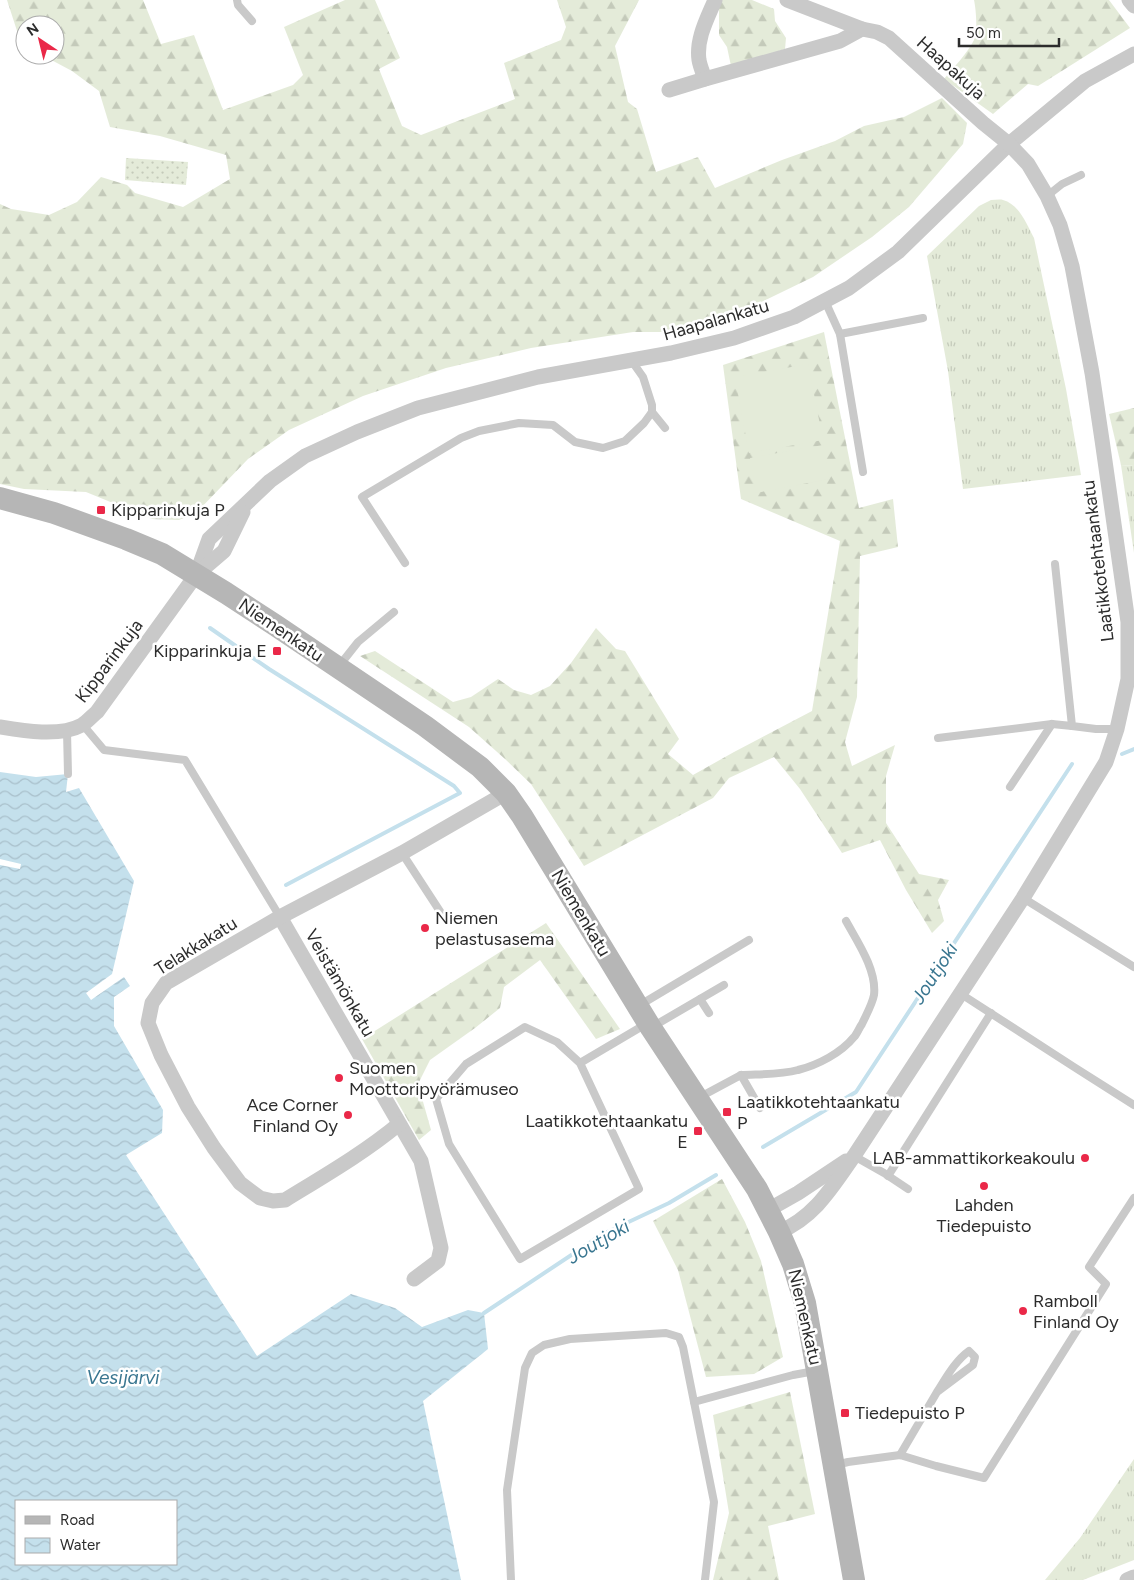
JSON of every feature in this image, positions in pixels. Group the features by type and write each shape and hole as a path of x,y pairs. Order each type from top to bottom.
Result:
{"street":[{"path":"705,79 699,60 699,43 715,0"},
{"name":"Haapakuja","path":"787,0 889,38 1009,144"},
{"path":"1129,0 1134,6"},
{"path":"669,90 840,41 862,29"},
{"name":"Haapalankatu","path":"196,575 224,551 247,504 270,481 305,456 358,432 409,412 538,377 671,353 734,338 794,316 825,301 848,288 898,252 1009,144 1085,81 1134,54"},
{"name":"Laatikkotehtaankatu","path":"779,1232 793,1226 809,1214 827,1193 854,1156 1023,898 1106,762 1117,729 1128,679 1128,622 1092,373 1072,266 1060,225 1047,196 1028,164 1009,144"},
{"name":"Niemenkatu","path":"0,498 54,513 162,554 425,726 480,767 506,793 560,877 646,1019 758,1189 779,1232 805,1303 854,1580"},
{"name":"Kipparinkuja","path":"0,727 55,733 83,725 97,712 196,575"},
{"name":"Telakkakatu","path":"399,1124 349,1161 285,1200 273,1201 260,1198 240,1184 188,1107 161,1055 148,1023 152,1002 166,982 506,793"},
{"name":"Veistämönkatu","path":"280,917 421,1161 441,1248 438,1260 414,1279"},
{"name":"Laatikkotehtaankatu","path":"768,1210 798,1194 854,1156"},
{"path":"1126,1580 1134,1577"}],"lane":[{"path":"237,0 238,5 252,21"},
{"path":"1047,196 1062,184 1081,175"},
{"path":"825,301 840,334 864,472"},
{"path":"840,334 924,318"},
{"path":"405,563 362,497 461,438 479,431 519,423 553,425 575,442 604,448 625,441 644,423 652,412 652,405 643,377 631,360"},
{"path":"652,412 665,428"},
{"path":"1055,564 1072,726"},
{"path":"337,668 358,642 394,612"},
{"path":"938,738 1052,724 1096,729 1117,729"},
{"path":"1010,787 1052,724"},
{"path":"83,725 104,750 185,760 280,917"},
{"path":"67,731 68,774"},
{"path":"402,852 443,916"},
{"path":"1023,898 1134,967"},
{"path":"699,1098 740,1075 770,1074 798,1070 817,1063 840,1050 855,1036 869,1011 874,995 866,955 846,920"},
{"path":"580,1063 646,1019 749,940"},
{"path":"646,1019 700,999 724,985"},
{"path":"960,994 1134,1105"},
{"path":"700,999 709,1013"},
{"path":"888,1176 991,1013"},
{"path":"525,1027 557,1042 580,1063 639,1189 520,1259 448,1144 436,1099 466,1064 525,1027"},
{"path":"740,1075 760,1108"},
{"path":"854,1156 908,1189"},
{"path":"835,1466 848,1462 900,1455 984,1478 1106,1284 1089,1266 1134,1198"},
{"path":"511,1580 507,1490 525,1368 532,1353 544,1344 570,1339 666,1333 679,1337 683,1348 714,1502 705,1580"},
{"path":"900,1455 937,1392 963,1355 969,1351 974,1357 973,1365 937,1392"},
{"path":"694,1402 793,1375 817,1371"}],"green space":[{"path":"7,0 143,0 161,44 194,35 223,110 293,85 303,75 284,27 345,0 375,0 400,58 379,69 402,126 421,135 515,99 504,63 561,40 566,27 557,0 639,0 615,46 628,102 637,109 656,172 698,157 715,188 782,160 835,141 864,126 904,117 942,98 967,123 963,144 909,207 872,237 813,277 741,312 661,332 633,332 531,348 446,368 363,396 289,430 248,459 197,512 179,520 152,519 86,492 24,489 0,484 0,204 11,209 49,215 77,202 101,177 127,185 135,193 183,207 230,179 226,155 160,136 110,127 99,91 61,65 65,65 65,15 15,15 15,25"},
{"path":"722,0 752,0 774,9 775,21 786,38 785,49 731,66 727,47 719,35 719,2"},
{"path":"974,0 1109,0 1130,28 1038,86 1028,84 993,114 944,79 974,40 976,15"},
{"path":"126,158 188,162 186,185 125,180"},
{"path":"991,200 1003,200 1014,206 1034,238 1066,389 1081,475 963,489 948,371 927,256 979,206"},
{"path":"824,332 859,508 893,499 898,547 860,556 857,697 845,742 852,766 895,745 886,776 886,823 919,874 949,880 938,900 944,921 932,933 906,890 880,840 842,853 800,789 774,757 729,778 713,798 584,866 531,784 505,759 469,727 360,656 375,651 453,702 471,697 498,679 514,690 531,695 550,686 571,663 596,628 616,649 625,651 679,739 668,754 693,775 812,711 840,541 741,499 723,365"},
{"path":"808,364 823,440 749,453 735,377"},
{"path":"1134,408 1134,466 1121,465 1109,414"},
{"path":"823,445 829,479 756,493 750,458"},
{"path":"1121,465 1134,466 1134,553"},
{"path":"546,923 620,1029 596,1039 540,960 504,987 500,1008 430,1060 418,1084 431,1130 419,1140 362,1039"},
{"path":"722,1179 745,1222 761,1261 783,1357 754,1374 706,1377 678,1270 653,1221"},
{"path":"790,1392 815,1514 768,1526 779,1580 713,1580 729,1513 713,1415"},
{"path":"1134,1459 1134,1560 1083,1580 1045,1580 1080,1538"}],"water":[{"name":"Vesijärvi","path":"0,772 36,777 68,774 66,792 79,788 134,881 112,974 86,993 91,1000 124,977 130,986 114,997 114,1026 163,1110 162,1133 126,1155 257,1356 351,1294 395,1308 422,1327 468,1310 484,1313 488,1349 423,1401 461,1580 0,1580"}],"pier":[{"path":"0,859 21,864 20,869 0,865"}],"waterway":[{"path":"210,628 269,669 454,786 460,793 286,885"},
{"name":"Joutjoki","path":"1122,754 1134,749"},
{"name":"Joutjoki","path":"763,1147 856,1092 1072,764"},
{"name":"Joutjoki","path":"484,1313 603,1234 669,1203 716,1175"}],"place":[{"name":"Kipparinkuja P","path":"101,510"},
{"name":"Kipparinkuja E","path":"277,651"},
{"name":"Niemen pelastusasema","path":"425,928"},
{"name":"Suomen Moottoripyörämuseo","path":"339,1078"},
{"name":"Laatikkotehtaankatu P","path":"727,1112"},
{"name":"Ace Corner Finland Oy","path":"348,1115"},
{"name":"Laatikkotehtaankatu E","path":"698,1131"},
{"name":"LAB-ammattikorkeakoulu","path":"1085,1158"},
{"name":"Lahden Tiedepuisto","path":"984,1186"},
{"name":"Ramboll Finland Oy","path":"1023,1311"},
{"name":"Tiedepuisto P","path":"845,1413"}]}
